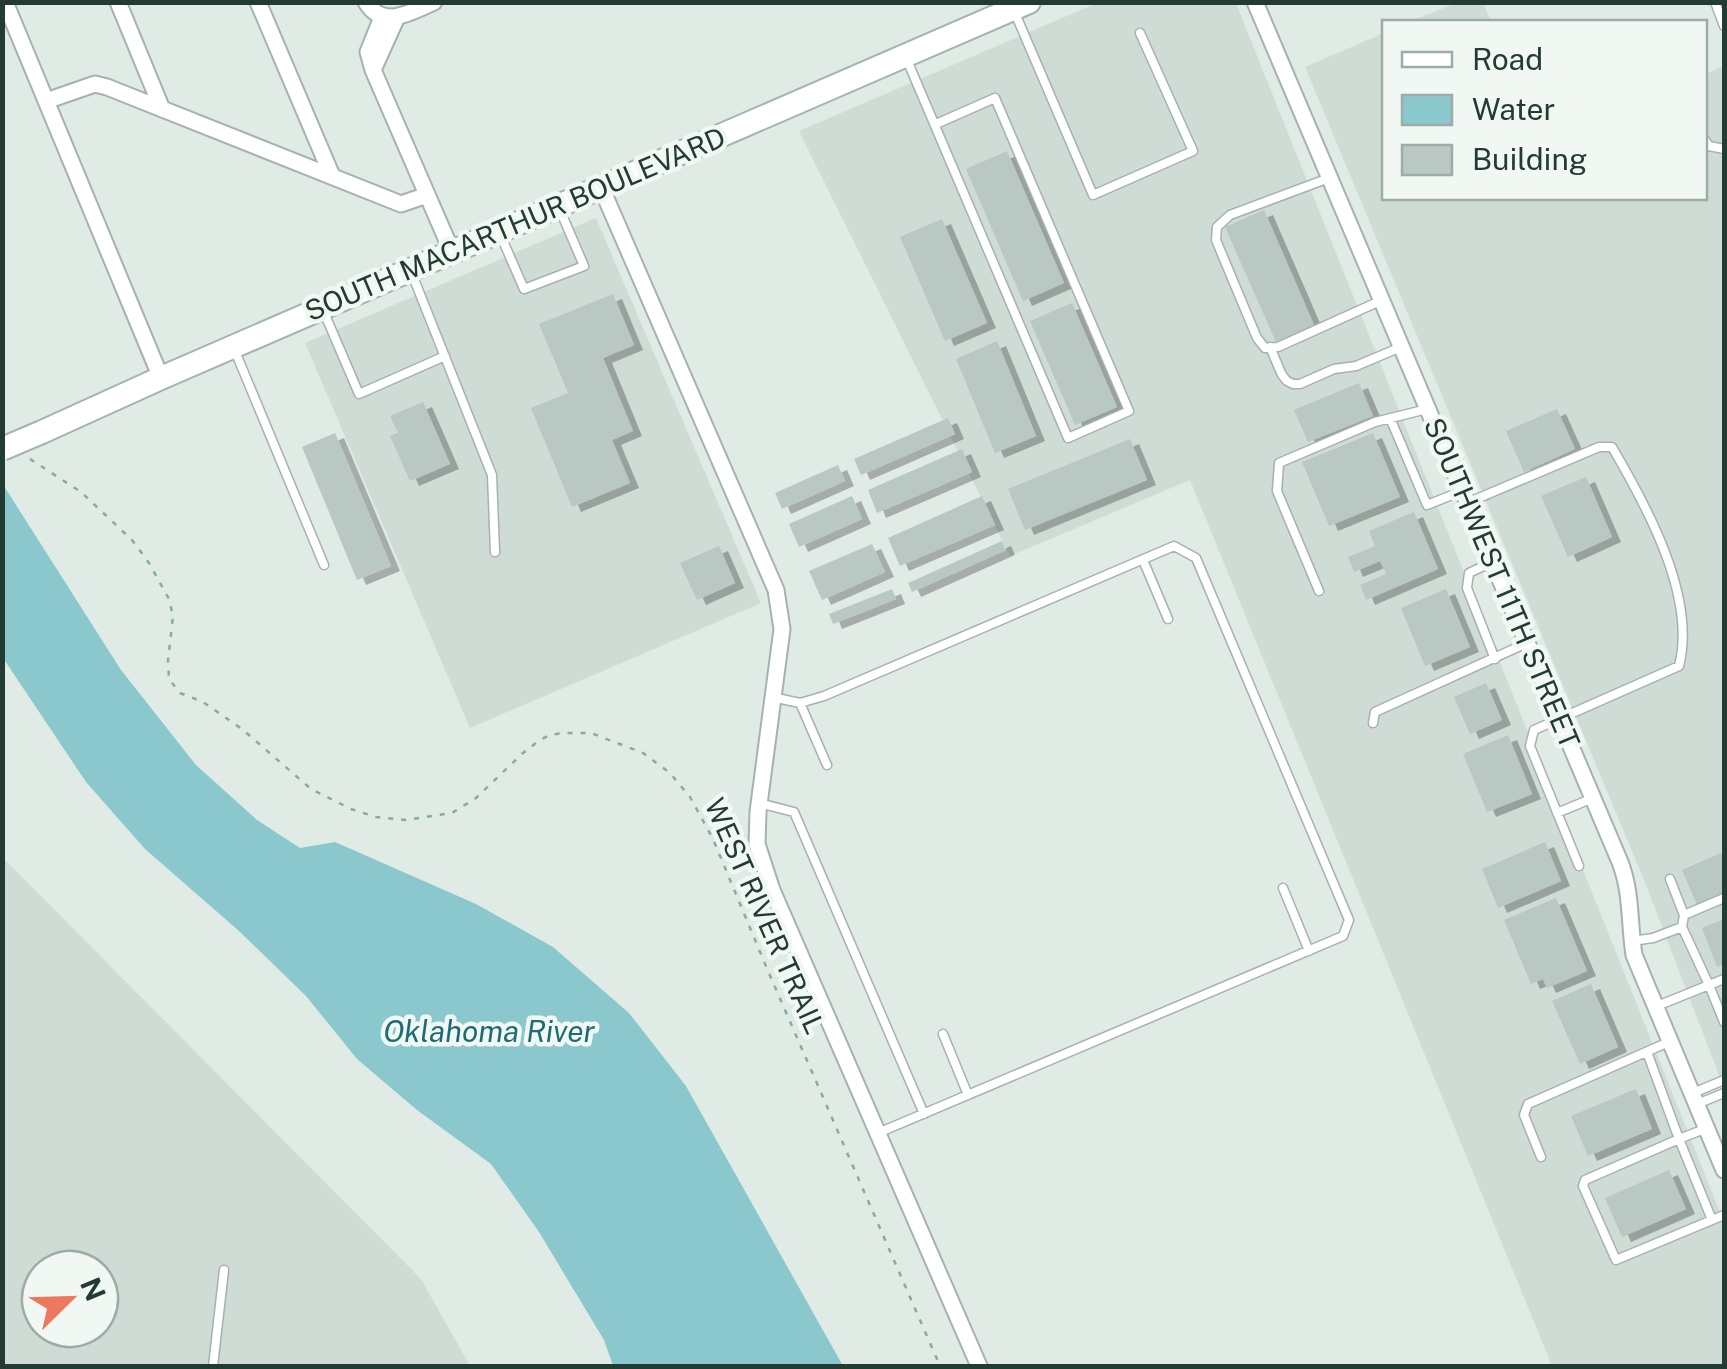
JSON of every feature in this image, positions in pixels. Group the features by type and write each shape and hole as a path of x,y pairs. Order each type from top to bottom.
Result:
{"main road":[{"name":"SOUTH MACARTHUR BOULEVARD","path":"2,449 906,56 1000,9"}],"street":[{"path":"5,2 161,378"},
{"path":"118,2 162,108"},
{"path":"258,2 332,176"},
{"path":"366,2 368,8 389,18 434,2"},
{"name":"SOUTHWEST 11TH STREET","path":"1255,2 1628,882 1634,955 1724,1170"},
{"path":"389,18 389,38 373,70 452,252"},
{"path":"46,100 94,84 401,204 427,195"},
{"path":"600,187 776,590 782,629 757,844 772,890 979,1366"}],"lane":[{"path":"1715,2 1724,26"},
{"path":"1000,9 1093,196 1193,151 1140,33"},
{"path":"906,56 1068,438 1129,411 995,98 936,124"},
{"path":"1329,178 1230,215 1217,227 1216,240 1257,338 1265,348 1278,347 1381,301"},
{"path":"499,232 524,289 584,266 558,206"},
{"path":"410,270 492,475 495,552"},
{"path":"322,308 359,394 445,356"},
{"path":"233,346 324,565"},
{"path":"1270,347 1282,375 1293,384 1356,366 1401,347"},
{"path":"1319,591 1277,490 1279,462 1375,422 1428,409"},
{"path":"1390,418 1427,505 1465,497 1599,447 1612,447 1638,491 1660,542 1681,603 1683,637 1678,666 1534,730 1530,746 1579,866"},
{"path":"772,697 800,703 824,696 1174,546 1196,558 1349,920 1344,936 878,1133"},
{"path":"1143,560 1168,619"},
{"path":"1492,562 1469,572 1467,588 1495,658"},
{"path":"1372,723 1375,712 1527,643"},
{"path":"800,703 827,765"},
{"path":"1558,814 1593,798"},
{"path":"759,802 794,812 924,1114"},
{"path":"1670,878 1684,915 1682,926 1724,1022"},
{"path":"1283,888 1309,950"},
{"path":"1684,915 1724,898"},
{"path":"1632,941 1653,938 1682,926"},
{"path":"1656,1006 1724,979"},
{"path":"943,1034 968,1095"},
{"path":"1542,1157 1524,1116 1528,1104 1671,1042"},
{"path":"1647,1052 1712,1220"},
{"path":"1695,1099 1724,1080"},
{"path":"1695,1099 1724,1093"},
{"path":"1707,1128 1585,1180 1583,1186 1616,1260 1724,1215"},
{"path":"213,1366 224,1270"}],"path":[{"name":"WEST RIVER TRAIL","path":"31,459 81,492 132,540 150,563 173,616 169,679 180,693 203,702 242,729 311,789 351,809 405,820 452,813 476,798 523,753 550,735 591,733 643,753 670,773 690,797 713,839 940,1366"}],"shaded area":[{"path":"1097,3 1236,3 1724,1222 1724,1366 1552,1366 1190,480 1010,556 799,131"},
{"path":"1456,3 1483,3 1490,20 1414,20"},
{"path":"1382,34 1382,200 1707,200 1707,73 1724,66 1724,1088 1644,880 1305,67"},
{"path":"596,218 761,603 470,728 305,343"},
{"path":"2,857 421,1279 470,1366 3,1366"}],"water":[{"name":"Oklahoma River","path":"2,483 121,670 196,765 257,820 300,848 335,842 476,904 553,947 629,1013 686,1086 843,1366 613,1366 604,1340 539,1232 491,1164 417,1110 357,1059 306,996 145,849 86,782 3,658"}],"building":[{"path":"1007,151 1064,283 1023,301 966,169"},
{"path":"1264,210 1314,325 1276,342 1225,227"},
{"path":"942,219 987,323 945,341 900,237"},
{"path":"613,294 634,345 603,358 633,431 612,440 630,483 572,507 531,408 568,393 539,324"},
{"path":"1072,303 1117,407 1075,425 1030,321"},
{"path":"997,341 1036,436 995,453 956,359"},
{"path":"1359,383 1373,416 1308,442 1294,410"},
{"path":"423,402 450,464 410,481 390,436 398,433 390,416"},
{"path":"1557,409 1575,449 1524,472 1506,431"},
{"path":"948,418 955,434 861,475 854,459"},
{"path":"335,433 391,566 357,580 302,447"},
{"path":"1373,433 1400,497 1329,526 1302,462"},
{"path":"1130,439 1147,480 1025,530 1008,489"},
{"path":"962,449 972,472 877,513 868,490"},
{"path":"838,465 845,481 782,509 775,493"},
{"path":"1586,477 1612,537 1568,557 1541,496"},
{"path":"852,496 862,519 799,547 789,524"},
{"path":"982,496 995,525 900,566 888,538"},
{"path":"1414,512 1438,569 1366,600 1360,585 1386,574 1380,561 1354,572 1348,557 1375,546 1369,531"},
{"path":"1002,541 1006,550 912,592 908,583"},
{"path":"872,544 885,572 822,600 809,571"},
{"path":"719,546 735,583 697,600 680,563"},
{"path":"892,589 896,599 833,624 829,614"},
{"path":"1446,589 1470,647 1425,666 1401,608"},
{"path":"1486,683 1502,720 1470,734 1454,697"},
{"path":"1508,735 1532,794 1487,812 1463,754"},
{"path":"1545,842 1561,881 1498,908 1482,869"},
{"path":"1721,853 1724,893 1697,905 1682,870"},
{"path":"1556,898 1587,971 1547,988 1543,979 1531,984 1504,920"},
{"path":"1724,919 1724,964 1717,967 1702,928"},
{"path":"1591,984 1618,1047 1580,1064 1552,1001"},
{"path":"1636,1089 1652,1129 1588,1156 1571,1116"},
{"path":"1669,1170 1686,1209 1622,1237 1605,1198"}]}
